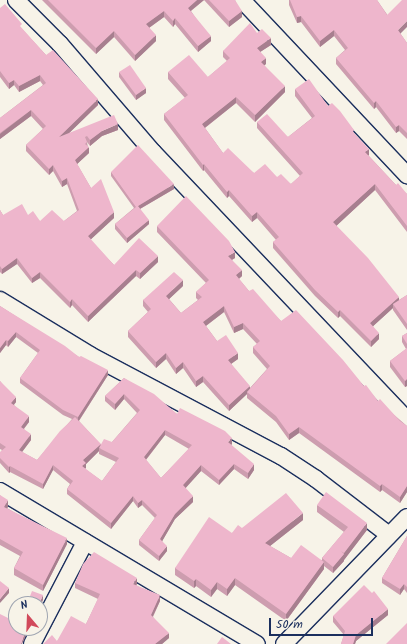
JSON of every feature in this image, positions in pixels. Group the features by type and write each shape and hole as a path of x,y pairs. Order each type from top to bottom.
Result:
{"street":[{"path":"16,0 60,44 153,152 407,420"},
{"path":"242,0 407,175"},
{"path":"0,300 90,355 281,456 316,479 389,535"},
{"path":"0,491 257,644"},
{"path":"284,644 407,517"},
{"path":"32,644 85,542"}],"building":[{"path":"48,0 197,0 188,8 211,36 198,46 175,18 173,21 164,11 146,24 156,35 135,55 114,31 96,48"},
{"path":"209,0 235,0 242,11 229,21"},
{"path":"290,0 377,0 387,15 402,0 407,0 407,21 398,30 407,43 407,133 399,125 396,127 376,101 374,103 336,58 348,48 334,30 320,41 301,16 297,17"},
{"path":"5,4 22,24 20,26 46,55 53,50 98,99 59,137 114,115 118,124 102,131 90,140 87,136 85,137 87,142 85,144 89,147 75,160 91,188 101,179 114,212 88,236 114,265 139,238 158,256 140,273 136,270 88,316 72,299 70,302 40,272 32,278 17,258 2,269 0,266 0,210 3,215 22,204 28,215 33,211 40,221 52,210 64,221 79,210 67,178 62,181 53,165 49,169 26,145 46,126 31,110 0,133 0,118 46,83 40,75 19,86 14,80 9,83 0,71 0,8"},
{"path":"250,23 257,33 262,29 271,38 257,48 266,58 261,62 285,86 255,115 236,97 202,124 223,153 228,148 254,173 265,164 277,177 281,174 291,184 303,173 257,122 267,114 288,137 315,116 295,89 309,79 328,106 332,103 340,111 354,130 353,132 369,149 365,152 396,185 398,183 407,194 407,226 375,184 333,222 368,258 399,297 370,323 379,333 371,341 340,310 338,312 315,290 273,242 279,237 257,212 252,216 229,190 227,192 204,164 203,165 164,114 188,95 168,72 189,55 208,77 230,58 223,51"},
{"path":"130,65 146,88 136,95 119,72"},
{"path":"138,145 174,184 138,206 149,220 127,238 115,224 136,207 111,172"},
{"path":"186,196 229,241 235,252 228,256 242,270 236,275 249,291 253,289 281,321 296,310 343,360 364,386 366,385 378,401 380,399 400,421 407,426 407,486 400,497 382,484 380,486 299,427 289,434 276,416 247,392 270,366 253,347 260,341 243,323 234,327 224,306 203,322 217,341 226,335 238,353 228,360 250,386 229,405 203,376 196,381 183,362 176,368 166,353 156,362 128,331 151,309 143,300 174,272 183,280 166,296 181,313 202,297 196,292 209,280 157,226"},
{"path":"407,295 407,324 393,304"},
{"path":"0,306 65,346 79,357 81,356 108,370 78,417 63,410 20,378 40,350 16,332 8,341 6,340 0,348"},
{"path":"407,333 407,344 402,336"},
{"path":"407,348 407,379 405,381 390,361"},
{"path":"124,378 154,394 177,414 180,408 225,431 232,438 228,442 254,464 248,473 234,464 219,480 201,465 183,485 193,496 175,514 160,539 167,546 159,556 139,540 157,515 142,500 138,503 133,496 111,523 67,489 73,481 53,465 43,484 10,466 9,467 0,458 0,452 6,447 0,443 0,381 16,397 11,403 29,416 21,427 31,434 19,450 37,460 60,431 75,417 101,444 83,460 86,463 82,466 102,481 119,458 99,448 104,439 112,442 140,410 124,394 115,404 105,396","holes":["165,430 192,445 161,478 144,457"]},
{"path":"326,492 367,523 344,553 341,551 344,554 333,567 322,558 348,527 317,505"},
{"path":"286,493 303,513 265,543 291,558 301,545 324,562 286,614 235,578 227,589 217,582 211,590 196,579 194,581 175,568 209,517 232,533 238,525 242,528"},
{"path":"0,495 8,500 4,507 67,538 43,585 14,568 23,552 0,539"},
{"path":"407,536 407,587 404,584 400,589 382,578"},
{"path":"94,552 137,578 133,584 160,595 151,615 169,633 155,644 43,644 52,635 57,641 71,616 86,624 100,594 75,583 83,564"},
{"path":"0,581 9,588 0,599"},
{"path":"364,585 372,593 374,591 388,609 356,635 353,644 341,644 345,631 333,616"},
{"path":"32,591 43,595 43,596 30,596"},
{"path":"0,614 8,618 8,636 24,636 21,644 0,644"},
{"path":"407,623 407,644 386,644"},
{"path":"222,637 231,644 217,644"}]}
